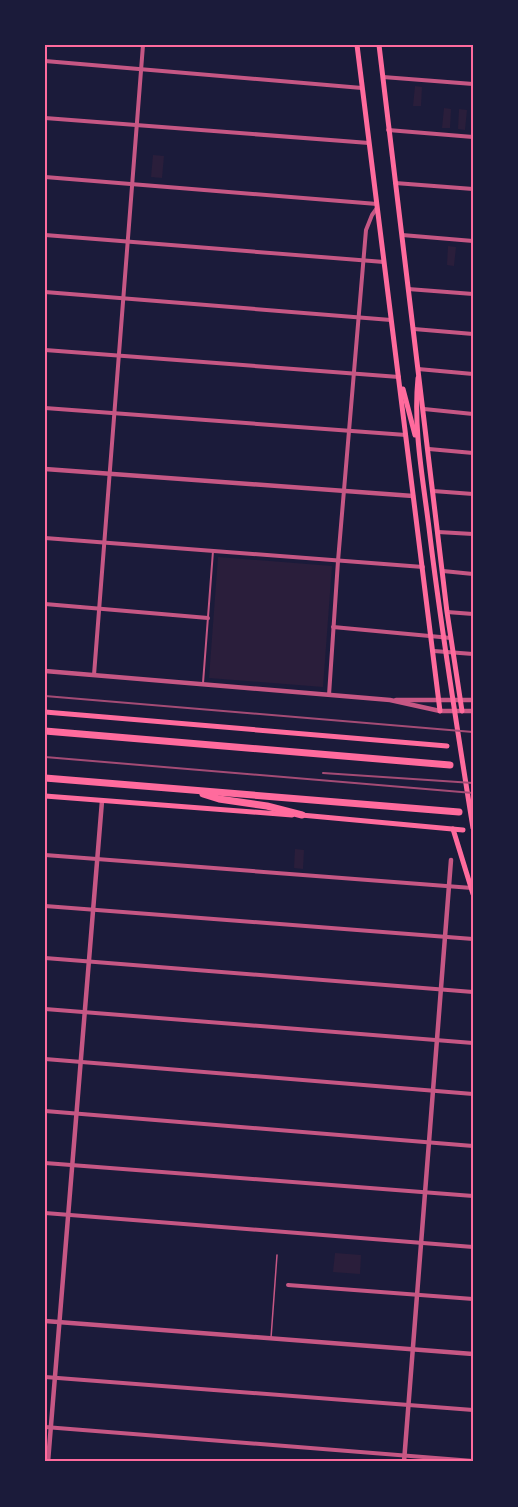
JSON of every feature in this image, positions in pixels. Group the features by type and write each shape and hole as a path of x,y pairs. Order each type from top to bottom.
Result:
{"highway":[{"path":"45,731 450,765"},
{"path":"45,778 459,812"},
{"path":"195,791 219,799 267,806 302,815"}],"main road":[{"path":"357,45 440,711"},
{"path":"379,45 447,612 462,711"},
{"path":"418,369 416,404 419,451 441,627 473,828"},
{"path":"399,377 419,451"},
{"path":"435,663 454,664"},
{"path":"45,712 447,746"},
{"path":"45,796 302,815 462,830"},
{"path":"453,829 473,891"}],"street":[{"path":"94,675 143,45"},
{"path":"45,61 363,88"},
{"path":"382,77 473,84"},
{"path":"45,118 370,143"},
{"path":"388,130 473,137"},
{"path":"45,177 377,205 366,230 363,259 329,695"},
{"path":"395,183 473,189"},
{"path":"45,235 385,262"},
{"path":"401,235 473,241"},
{"path":"408,289 473,294"},
{"path":"45,292 392,320"},
{"path":"414,329 473,334"},
{"path":"45,350 399,377"},
{"path":"418,369 473,374"},
{"path":"45,408 406,435"},
{"path":"424,409 473,414"},
{"path":"429,449 473,453"},
{"path":"45,469 413,496"},
{"path":"433,491 473,494"},
{"path":"438,532 473,534"},
{"path":"45,538 423,567"},
{"path":"203,685 213,551"},
{"path":"443,571 473,574"},
{"path":"45,604 208,618"},
{"path":"447,612 473,614"},
{"path":"333,627 451,638"},
{"path":"434,651 473,654"},
{"path":"45,671 390,700 440,711 473,711"},
{"path":"390,700 473,700"},
{"path":"48,1462 48,1428 60,1322 102,801"},
{"path":"45,855 449,886 473,891"},
{"path":"404,1459 451,860"},
{"path":"45,906 473,939"},
{"path":"45,958 473,992"},
{"path":"45,1009 473,1043"},
{"path":"45,1059 473,1094"},
{"path":"45,1111 473,1146"},
{"path":"45,1162 473,1196"},
{"path":"45,1214 473,1247"},
{"path":"288,1285 473,1299"},
{"path":"45,1321 473,1354"},
{"path":"45,1377 473,1410"},
{"path":"48,1428 404,1459 473,1461"}],"lane":[{"path":"271,1338 277,1255"}],"shaded area":[{"path":"415,86 422,87 421,106 413,106"},
{"path":"444,108 451,109 450,128 442,128"},
{"path":"459,109 467,110 465,130 458,129"},
{"path":"153,155 164,156 162,178 151,177"},
{"path":"448,246 456,247 454,266 447,265"},
{"path":"218,557 332,566 323,687 209,678"},
{"path":"295,849 304,850 303,869 294,868"},
{"path":"335,1253 361,1255 360,1274 333,1272"}],"railway":[{"path":"45,696 473,732"},
{"path":"45,757 473,793"},
{"path":"323,773 473,783"}]}
